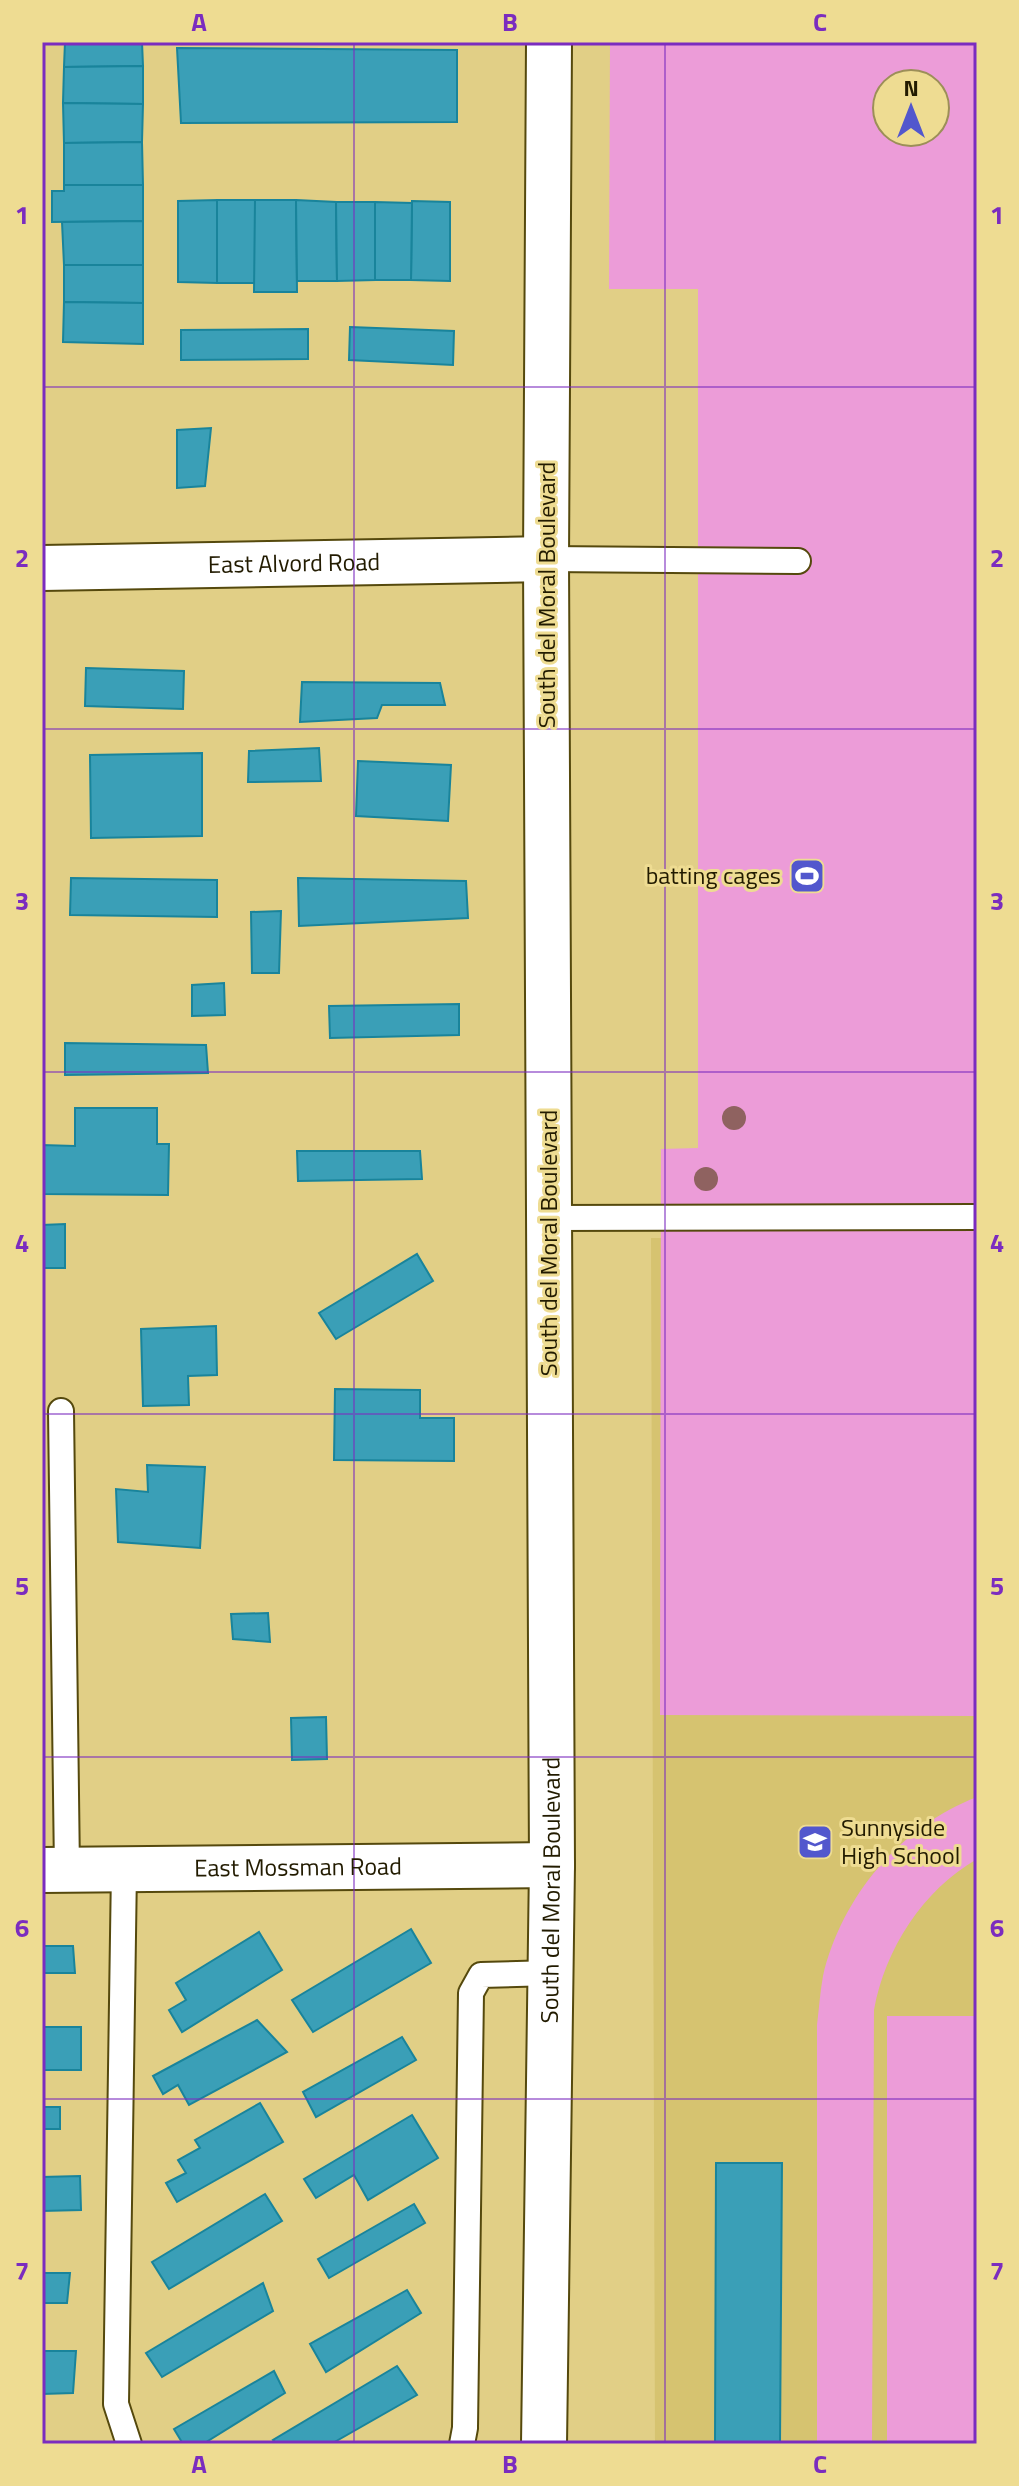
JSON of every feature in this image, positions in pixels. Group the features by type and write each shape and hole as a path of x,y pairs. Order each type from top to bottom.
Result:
{"street":[{"name":"South del Moral Boulevard","path":"544,2444 552,1973 546,559 549,42"},
{"name":"East Alvord Road","path":"42,568 546,559"},
{"name":"East Mossman Road","path":"54,1870 552,1865"}],"lane":[{"path":"546,559 798,561"},
{"path":"549,1218 977,1217"},
{"path":"54,1870 61,1411"},
{"path":"124,1869 116,2404 129,2444"},
{"path":"462,2444 465,2428 471,1993 481,1975 552,1973"}],"shaded area":[{"path":"610,42 977,42 977,1716 660,1715 661,1149 698,1148 698,289 609,289"},
{"name":"Sunnyside High School","path":"651,1238 977,1240 977,2444 655,2444"},
{"path":"977,1797 977,1859 940,1887 909,1923 887,1965 874,2010 872,2444 817,2444 817,2025 823,1976 844,1918 879,1867 924,1826"},
{"path":"887,2016 977,2016 977,2444 887,2444"}],"building":[{"path":"65,42 142,42 143,66 64,67"},
{"path":"177,48 457,50 457,122 181,123"},
{"path":"143,66 143,104 63,103 64,67"},
{"path":"63,103 143,104 142,142 64,143"},
{"path":"142,142 143,185 64,185 64,143"},
{"path":"64,185 143,185 143,221 52,222 52,191 64,191"},
{"path":"217,200 255,200 255,283 217,283"},
{"path":"217,200 217,283 178,282 178,201"},
{"path":"255,200 296,200 297,292 254,292"},
{"path":"296,200 336,202 337,281 297,281"},
{"path":"412,201 450,202 450,281 411,280"},
{"path":"336,202 375,202 375,280 337,281"},
{"path":"375,202 412,203 411,280 375,280"},
{"path":"143,221 143,265 64,265 62,222"},
{"path":"64,265 143,265 143,303 64,302"},
{"path":"64,302 143,303 143,344 63,342"},
{"path":"350,327 454,331 453,365 349,360"},
{"path":"308,329 308,359 181,360 181,330"},
{"path":"211,428 205,486 177,488 177,430"},
{"path":"86,668 184,671 183,709 85,706"},
{"path":"302,682 440,683 445,705 382,705 377,718 300,722"},
{"path":"319,748 321,781 248,782 249,751"},
{"path":"202,753 202,836 91,838 90,755"},
{"path":"358,761 451,765 448,821 356,816"},
{"path":"71,878 217,880 217,917 70,915"},
{"path":"298,878 466,881 468,918 299,926"},
{"path":"281,911 279,973 252,973 251,912"},
{"path":"224,983 225,1015 192,1016 192,985"},
{"path":"459,1004 459,1035 330,1038 329,1006"},
{"path":"65,1043 206,1045 208,1073 65,1075"},
{"path":"75,1108 157,1108 157,1144 169,1144 168,1195 42,1194 42,1145 75,1146"},
{"path":"297,1151 420,1151 422,1179 298,1181"},
{"path":"65,1224 65,1268 42,1268 42,1225"},
{"path":"417,1254 433,1281 336,1339 319,1313"},
{"path":"216,1326 217,1375 188,1376 189,1405 143,1406 141,1329"},
{"path":"335,1389 420,1390 420,1418 454,1418 454,1461 334,1460"},
{"path":"147,1465 205,1467 200,1548 118,1542 116,1489 148,1492"},
{"path":"268,1613 270,1642 233,1639 231,1614"},
{"path":"326,1717 327,1759 292,1760 291,1718"},
{"path":"411,1929 431,1963 313,2032 292,2000"},
{"path":"259,1932 282,1970 182,2032 169,2010 186,2000 176,1983"},
{"path":"42,1946 73,1946 75,1973 42,1973"},
{"path":"257,2020 287,2052 189,2105 178,2085 163,2094 153,2076"},
{"path":"42,2027 81,2027 81,2070 42,2070"},
{"path":"402,2037 416,2060 316,2117 303,2092"},
{"path":"260,2103 283,2142 177,2202 166,2183 186,2173 178,2160 200,2148 195,2140"},
{"path":"42,2107 60,2107 60,2129 42,2129"},
{"path":"412,2115 438,2158 368,2200 354,2175 316,2198 304,2179"},
{"path":"716,2163 782,2163 780,2444 715,2444"},
{"path":"80,2176 81,2210 42,2211 42,2177"},
{"path":"265,2194 282,2221 169,2289 152,2262"},
{"path":"414,2204 425,2223 329,2278 318,2259"},
{"path":"42,2273 70,2273 67,2303 42,2303"},
{"path":"263,2283 273,2311 162,2377 146,2353"},
{"path":"407,2290 421,2313 326,2372 310,2344"},
{"path":"42,2351 76,2351 73,2393 42,2394"},
{"path":"397,2366 417,2395 331,2444 277,2444 273,2440"},
{"path":"274,2371 285,2393 203,2444 183,2444 174,2429"}],"place":[{"name":"batting cages","path":"807,876"},
{"name":"Sunnyside High School","path":"815,1842"}]}
